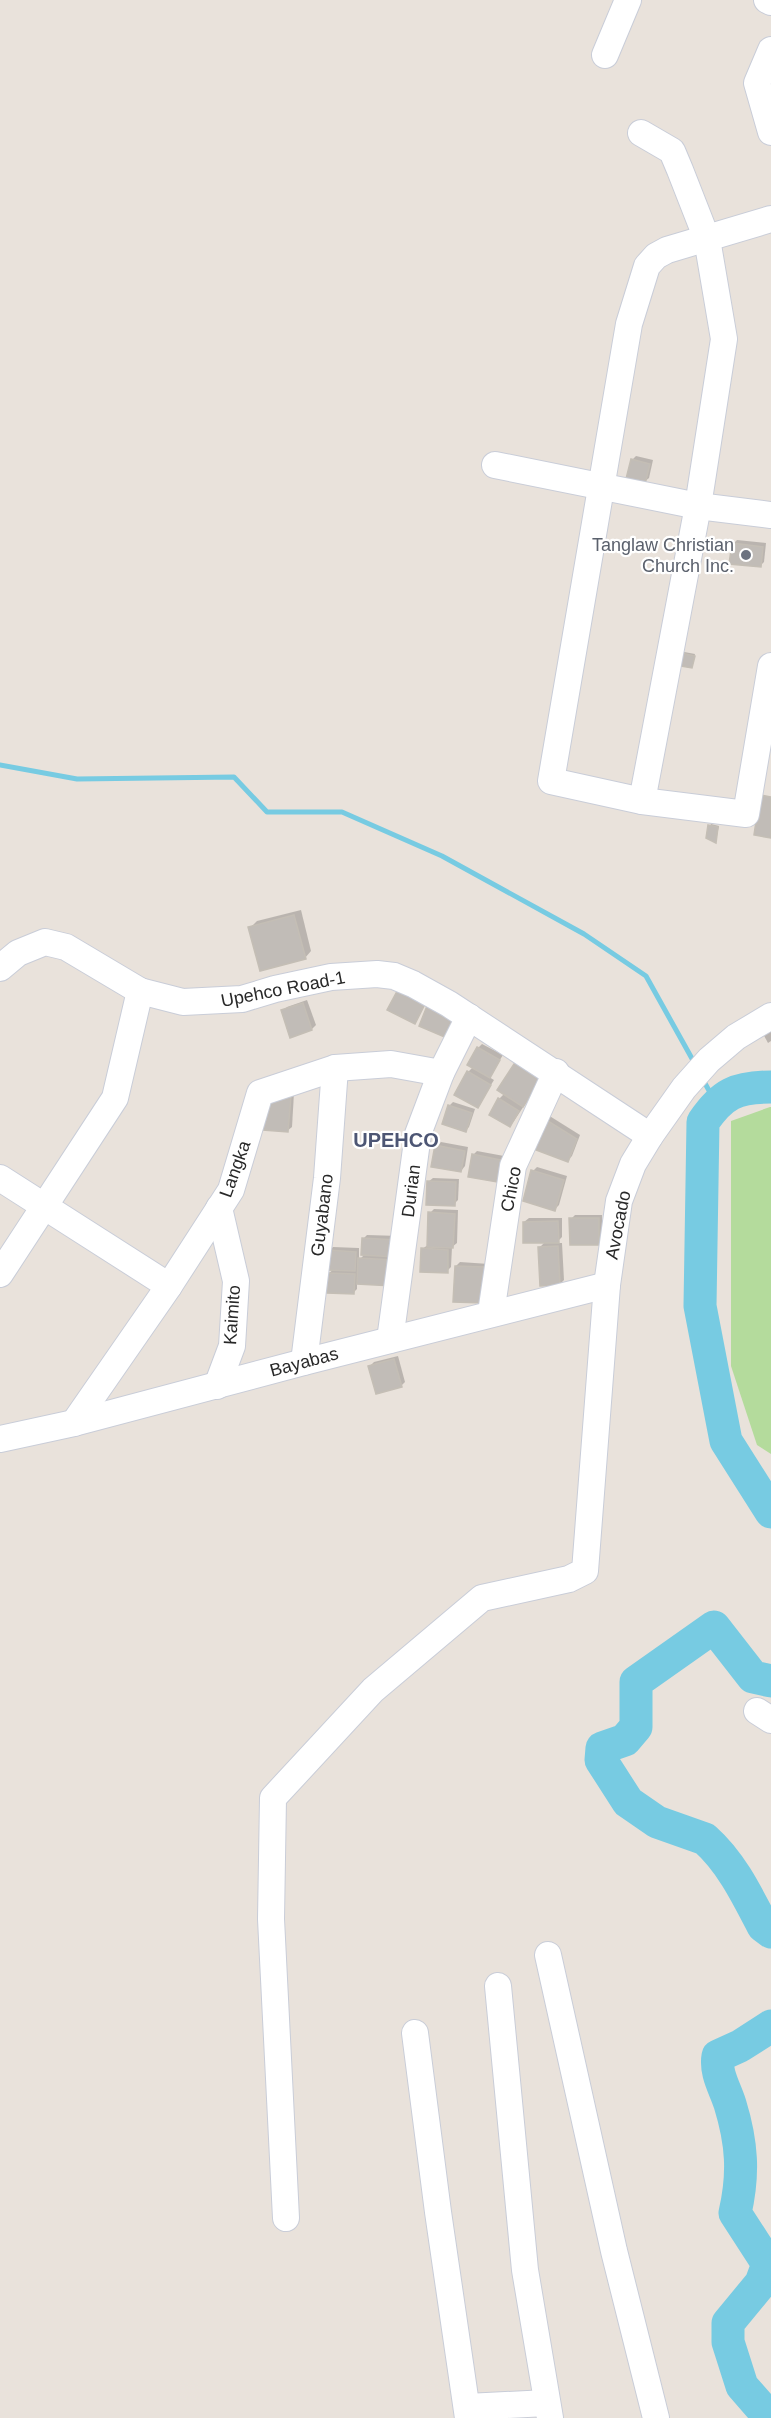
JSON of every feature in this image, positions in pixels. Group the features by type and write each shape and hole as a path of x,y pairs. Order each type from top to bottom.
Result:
{"street":[{"path":"605,55 628,0"},
{"path":"771,50 757,83 771,132"},
{"path":"641,133 672,151 707,238 724,339 698,506 642,801"},
{"path":"771,219 668,250 656,256 647,266 629,324 551,781 642,801 746,814 767,707 771,666"},
{"path":"495,465 698,506 771,515"},
{"name":"Upehco Road-1","path":"0,968 18,952 45,942 66,947 140,991 183,1002 242,999 331,977 377,974 394,976 413,984 469,1017 556,1072 650,1136"},
{"path":"0,1274 115,1098 140,991"},
{"name":"Avocado","path":"286,2218 271,1919 273,1798 373,1690 482,1598 569,1578 585,1571 607,1285 619,1201 633,1164 650,1136 690,1082 709,1060 736,1037 771,1016"},
{"name":"Durian","path":"390,1340 418,1134 441,1073 469,1017"},
{"name":"Langka","path":"74,1423 169,1286 231,1190 260,1093 335,1068 392,1064 441,1073"},
{"name":"Guyabano","path":"304,1362 327,1178 335,1068"},
{"name":"Chico","path":"491,1313 513,1166 556,1072"},
{"path":"0,1178 169,1286"},
{"name":"Kaimito","path":"217,1386 232,1346 236,1281 219,1208"},
{"name":"Bayabas","path":"0,1439 74,1423 491,1313 607,1285"},
{"path":"548,1955 614,2250 656,2418"},
{"path":"415,2033 438,2212 468,2413 548,2410 525,2270 498,1986"}],"green space":[{"path":"771,1107 771,1454 757,1445 731,1366 731,1121"}],"building":[{"path":"631,459 650,464 645,484 626,479"},
{"name":"Tanglaw Christian Church Inc.","path":"732,543 763,547 761,567 729,564"},
{"path":"676,652 695,656 692,668 674,665"},
{"path":"760,795 771,797 771,838 754,835"},
{"path":"708,825 718,827 716,843 706,838"},
{"path":"294,915 306,959 260,971 248,927"},
{"path":"402,982 429,996 415,1024 387,1010"},
{"path":"303,1003 312,1030 290,1038 281,1010"},
{"path":"427,1006 455,1018 447,1038 419,1026"},
{"path":"477,1047 500,1060 490,1078 467,1065"},
{"path":"518,1058 544,1076 523,1107 497,1090"},
{"path":"467,1071 491,1085 478,1108 454,1095"},
{"path":"266,1094 291,1096 288,1132 263,1130"},
{"path":"498,1098 519,1111 510,1127 489,1115"},
{"path":"448,1105 472,1113 466,1132 442,1124"},
{"path":"543,1118 577,1139 568,1162 531,1148"},
{"path":"435,1145 465,1151 461,1172 431,1167"},
{"path":"472,1154 501,1160 497,1182 468,1177"},
{"path":"531,1170 564,1180 555,1211 523,1201"},
{"path":"427,1181 456,1182 455,1206 426,1205"},
{"path":"428,1212 455,1214 453,1248 427,1247"},
{"path":"569,1218 599,1218 599,1245 570,1245"},
{"path":"558,1221 559,1243 523,1243 523,1222"},
{"path":"362,1238 397,1240 396,1257 361,1255"},
{"path":"558,1246 560,1285 540,1286 538,1247"},
{"path":"421,1248 448,1250 448,1273 420,1272"},
{"path":"328,1250 356,1252 355,1271 327,1270"},
{"path":"358,1258 394,1260 393,1286 357,1284"},
{"path":"455,1266 485,1267 484,1303 453,1302"},
{"path":"328,1273 355,1274 354,1294 327,1293"},
{"path":"394,1359 402,1387 376,1394 368,1366"}],"waterway":[{"path":"0,765 77,779 234,777 267,812 342,812 442,856 584,934 646,976 695,1064"},
{"path":"702,1078 716,1103"},
{"path":"771,1087 759,1087 731,1094 717,1105 703,1122 700,1306 726,1441 771,1512"},
{"path":"771,1681 753,1677 714,1627 636,1682 636,1727 625,1740 602,1748 601,1760 628,1802 657,1822 705,1839 714,1848 738,1880 763,1926 771,1932"},
{"path":"770,2418 742,2386 728,2342 728,2323 761,2283 768,2264 735,2213 741,2172 739,2145 734,2118 717,2062 718,2056 740,2046 771,2026"}],"place":[{"name":"Tanglaw Christian Church Inc.","path":"746,555"}],"district":[{"name":"UPEHCO","path":"396,1140"}]}
